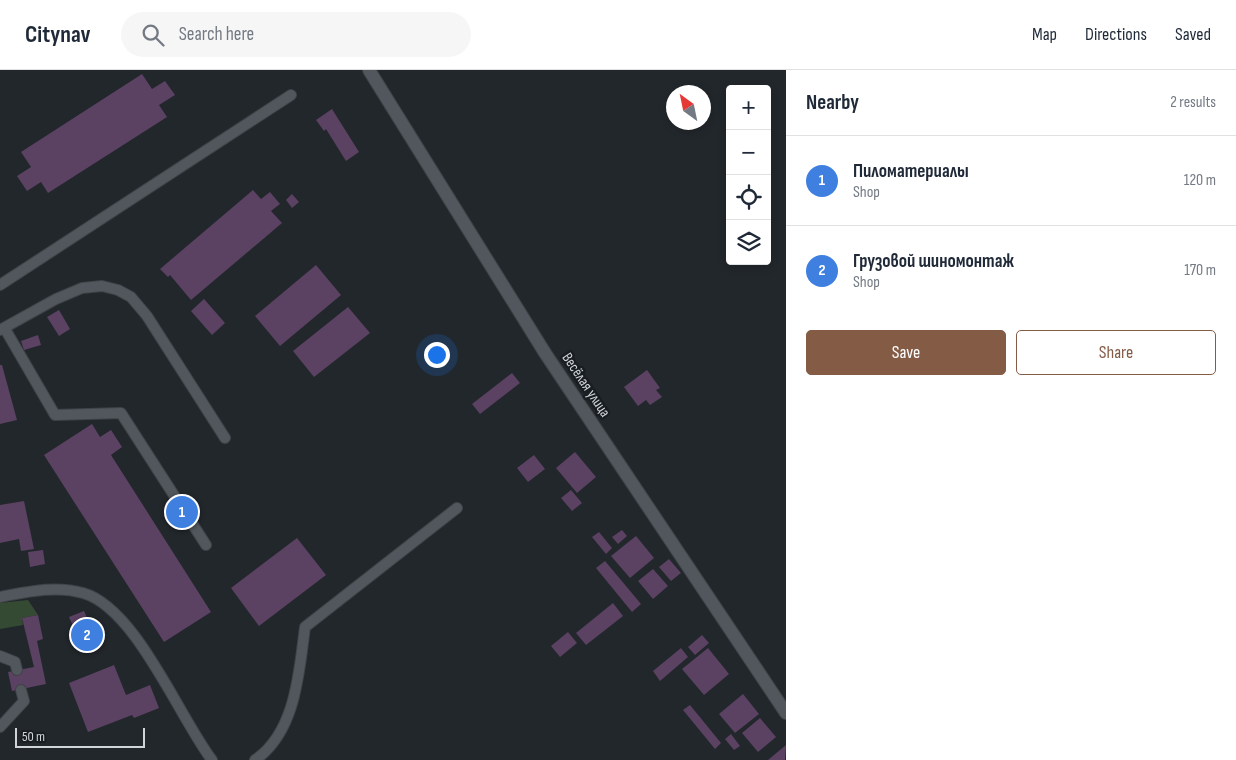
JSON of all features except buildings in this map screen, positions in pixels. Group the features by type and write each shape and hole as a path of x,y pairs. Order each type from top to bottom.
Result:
{"street":[{"name":"Весёлая улица","path":"369,70 545,353 786,713"}],"lane":[{"path":"0,285 291,95"},
{"path":"206,545 121,413 54,415 2,329 56,299 82,288 102,286 118,290 131,297 147,316 225,438"},
{"path":"255,760 264,754 278,738 288,716 305,627 457,508"},
{"path":"0,597 41,590 66,589 85,593 103,603 123,620 200,744 212,760"},
{"path":"0,656 15,662 17,670"},
{"path":"0,727 24,701 21,690"}],"green space":[{"path":"28,600 38,615 22,618 23,625 0,629 0,603"}],"place":[{"name":"Пиломатериалы","path":"182,512"},
{"name":"Грузовой шиномонтаж","path":"87,635"}]}
